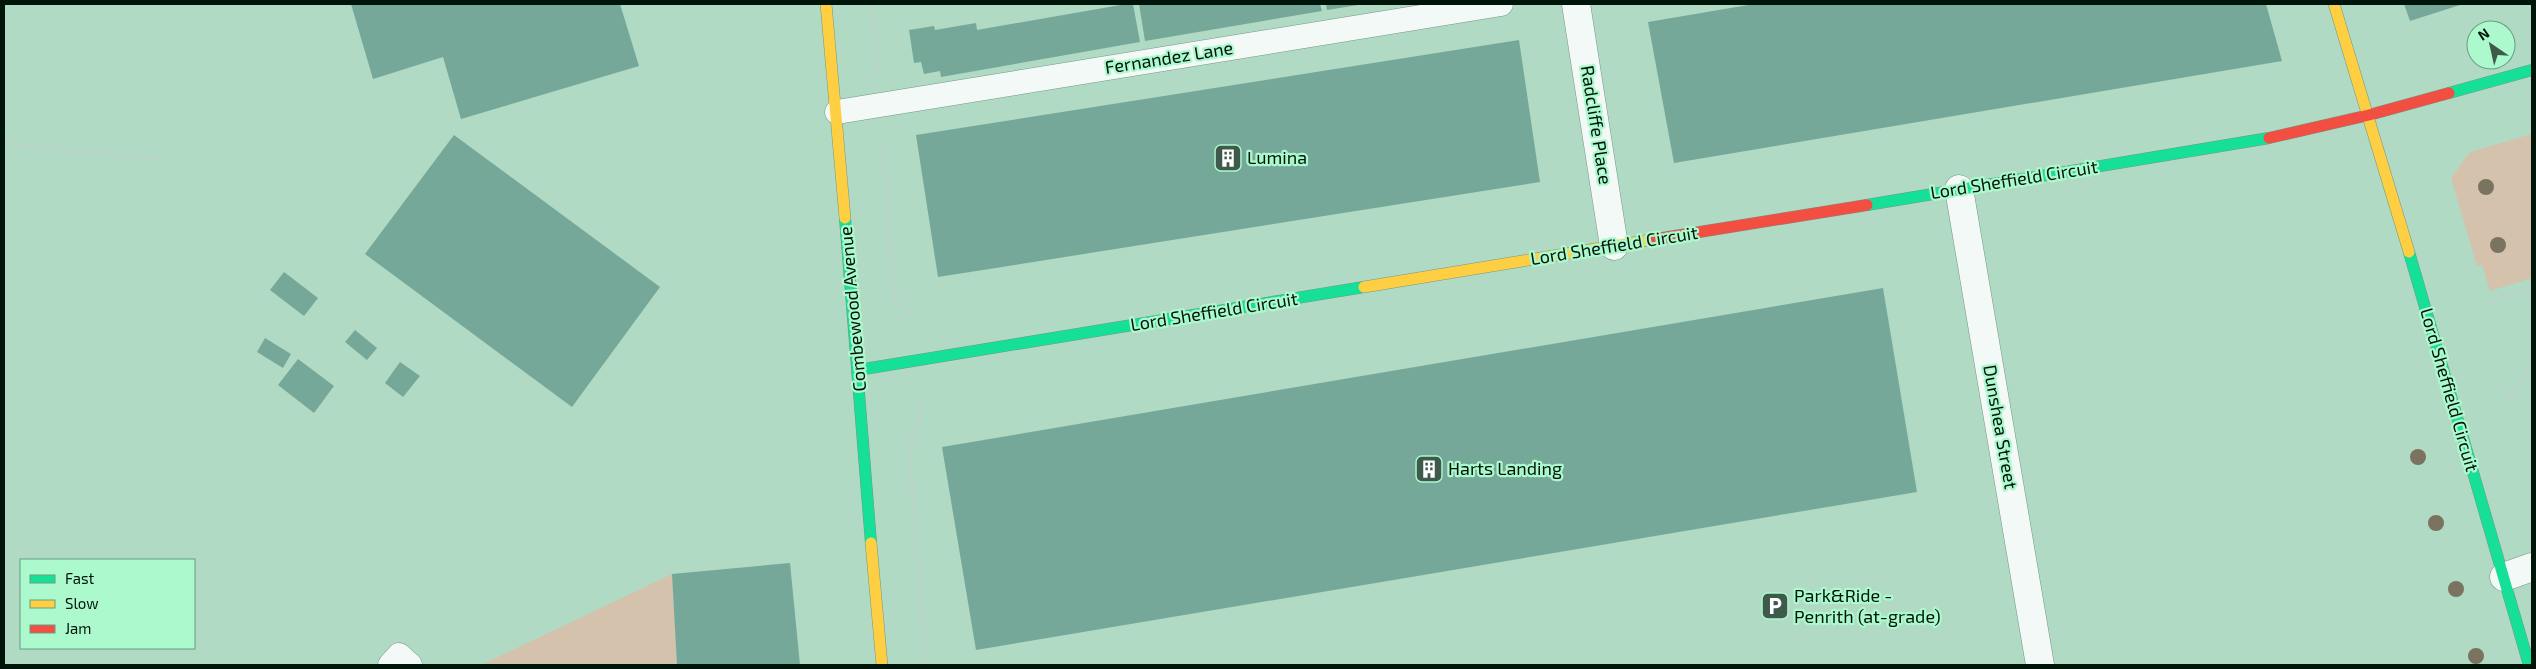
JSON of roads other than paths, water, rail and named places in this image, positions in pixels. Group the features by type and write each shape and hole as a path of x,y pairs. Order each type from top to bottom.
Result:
{"street":[{"name":"Combewood Avenue","path":"826,4 858,370 876,615 882,665"},
{"name":"Radcliffe Place","path":"1576,4 1614,246"},
{"path":"2334,4 2369,115"},
{"name":"Lord Sheffield Circuit","path":"858,370 2249,142 2369,115 2532,70"},
{"name":"Lord Sheffield Circuit","path":"2369,115 2529,665"},
{"name":"Dunshea Street","path":"1959,189 2040,665"},
{"path":"2504,577 2532,567"},
{"name":"Combewood Avenue","path":"873,665 876,615"}],"lane":[{"name":"Fernandez Lane","path":"836,112 1501,4"},
{"path":"390,665 399,655 410,665"}],"place":[{"name":"Lumina","path":"1228,158"},
{"name":"Harts Landing","path":"1429,469"},
{"name":"Park&Ride - Penrith (at-grade)","path":"1775,606"}]}
